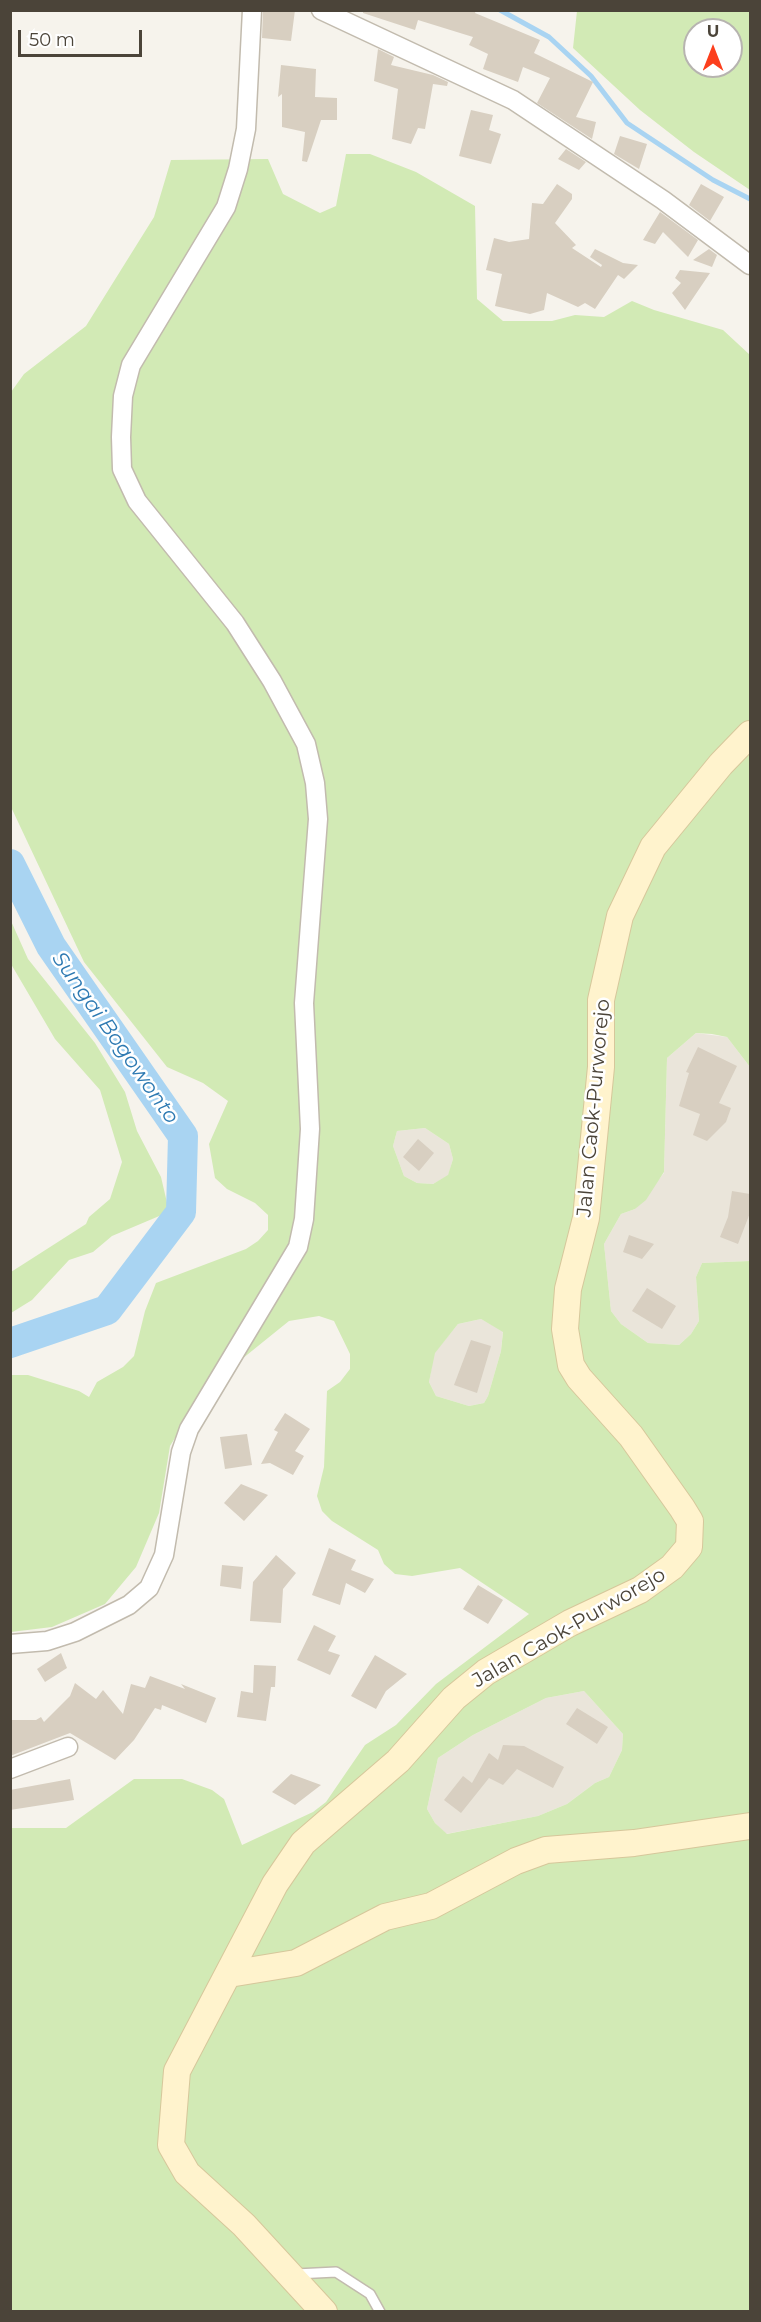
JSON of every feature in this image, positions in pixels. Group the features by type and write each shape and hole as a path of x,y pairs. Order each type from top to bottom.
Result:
{"street":[{"path":"10,1644 47,1641 75,1632 112,1615 149,1587 158,1574 164,1555 181,1452 189,1429 298,1247 304,1219 310,1129 304,1003 318,819 306,744 272,681 234,623 137,501 122,469 123,396 131,365 226,207 238,169 246,129 252,10"},
{"path":"321,10 513,100 663,200 750,266"},
{"name":"Jalan Caok-Purworejo","path":"324,2312 244,2225 187,2173 171,2145 177,2072 275,1884 303,1843 398,1761 454,1698 486,1672 570,1623 640,1590 672,1567 689,1547 690,1521 682,1508 631,1436 579,1378 571,1365 565,1329 568,1289 586,1218 601,1067 601,1000 620,916 653,847 721,764 750,734"},
{"path":"10,1769 68,1747"},
{"path":"229,1974 296,1963 385,1917 431,1906 516,1861 546,1850 634,1843 750,1826"}],"lane":[{"path":"291,2274 336,2272 370,2294 380,2312"}],"shaded area":[{"path":"696,1033 727,1037 750,1067 750,1261 702,1263 696,1277 699,1321 691,1334 679,1345 648,1343 621,1324 611,1311 604,1244 621,1214 635,1209 664,1173 667,1058"},
{"path":"425,1128 449,1144 453,1159 448,1176 433,1184 417,1183 404,1176 393,1146 397,1131"},
{"path":"481,1319 503,1331 501,1351 484,1403 469,1406 436,1396 429,1382 434,1353 458,1324"},
{"path":"584,1691 623,1734 622,1750 609,1777 595,1783 567,1804 538,1816 446,1834 435,1823 427,1809 438,1758 473,1735 546,1698"}],"green space":[{"path":"577,11 750,11 750,190 694,152 640,110 573,48"},
{"path":"346,154 370,154 416,172 475,206 477,299 503,321 552,321 575,315 604,317 632,301 654,310 723,330 750,355 750,1067 727,1037 712,1034 696,1033 667,1058 664,1172 646,1200 635,1209 621,1214 604,1244 611,1311 621,1324 648,1343 679,1345 691,1334 699,1321 696,1277 702,1263 750,1261 750,2311 11,2311 11,1828 66,1828 134,1779 182,1779 212,1790 224,1799 242,1845 313,1812 326,1802 365,1745 396,1725 436,1684 529,1614 460,1568 412,1576 395,1574 384,1564 378,1550 332,1521 322,1511 317,1496 324,1467 327,1391 340,1382 350,1369 350,1354 334,1321 319,1316 289,1321 206,1388 170,1446 159,1513 136,1567 105,1604 52,1627 11,1632 11,1375 28,1375 79,1391 89,1397 97,1382 123,1367 134,1356 145,1311 156,1283 246,1249 268,1230 268,1215 255,1203 227,1189 215,1178 209,1144 228,1101 203,1083 167,1067 84,962 11,807 11,392 24,374 86,326 154,217 171,160 268,159 283,194 320,213 336,206","holes":["425,1128 449,1144 453,1159 448,1175 433,1184 417,1183 404,1176 393,1146 397,1131","481,1319 503,1332 501,1351 484,1403 469,1406 436,1396 429,1382 435,1353 458,1324","584,1691 623,1734 622,1750 609,1777 595,1783 567,1804 538,1816 447,1834 435,1823 427,1809 438,1758 473,1735 546,1698"]},
{"path":"11,921 28,959 95,1043 125,1092 137,1131 161,1177 168,1207 164,1214 112,1236 93,1252 69,1260 32,1300 11,1313 11,1272 86,1224 89,1217 110,1199 122,1162 100,1090 55,1039 11,964"}],"building":[{"path":"263,10 295,10 291,41 262,38"},
{"path":"363,10 476,10 475,13 540,40 534,53 593,82 576,117 596,122 592,139 537,103 550,78 523,67 518,82 483,69 488,54 469,45 473,37 418,20 415,30 363,13"},
{"path":"378,49 394,57 391,65 433,75 448,82 447,86 433,84 425,129 418,128 411,144 392,139 398,89 374,81"},
{"path":"281,65 316,69 315,97 337,98 337,120 321,120 307,162 302,161 305,132 282,127 282,94 278,97"},
{"path":"471,110 493,115 489,130 501,134 491,164 459,156"},
{"path":"620,136 647,144 639,169 614,154"},
{"path":"566,149 586,162 579,170 558,159"},
{"path":"557,184 572,194 572,199 555,223 576,245 572,248 601,267 602,265 590,257 595,249 623,263 638,265 624,279 618,275 595,309 585,303 578,307 547,293 544,310 530,314 495,306 502,274 486,270 494,238 509,242 529,239 532,203 543,204"},
{"path":"701,184 724,197 710,221 689,205"},
{"path":"660,212 698,240 688,257 663,232 655,244 643,240"},
{"path":"709,249 717,255 712,267 693,260"},
{"path":"680,270 710,273 685,310 672,293 681,283 675,278"},
{"path":"698,1047 737,1066 719,1103 731,1108 726,1122 707,1141 693,1135 700,1114 679,1106 689,1073 686,1072"},
{"path":"418,1139 434,1153 419,1171 403,1157"},
{"path":"732,1191 750,1194 750,1213 738,1244 720,1237 728,1217"},
{"path":"629,1235 654,1244 642,1259 623,1252"},
{"path":"647,1288 676,1306 662,1329 632,1311"},
{"path":"471,1340 491,1346 477,1393 454,1385"},
{"path":"285,1413 310,1429 295,1451 304,1456 293,1475 270,1463 261,1464 278,1432 274,1430"},
{"path":"247,1434 252,1465 225,1469 220,1437"},
{"path":"241,1484 268,1495 244,1521 224,1503"},
{"path":"329,1548 356,1560 351,1570 374,1579 365,1593 346,1583 340,1605 312,1595"},
{"path":"276,1555 296,1573 283,1589 281,1623 250,1621 253,1582"},
{"path":"222,1565 243,1567 241,1589 220,1586"},
{"path":"478,1585 503,1600 488,1624 463,1609"},
{"path":"314,1625 336,1636 328,1651 340,1655 330,1675 297,1660"},
{"path":"61,1653 67,1668 45,1682 37,1669"},
{"path":"375,1655 407,1674 386,1691 376,1709 351,1696"},
{"path":"254,1665 276,1666 275,1687 271,1687 266,1721 237,1717 241,1691 253,1693"},
{"path":"150,1676 185,1689 181,1684 216,1698 206,1723 162,1705 161,1710 155,1708 134,1740 115,1760 70,1733 10,1756 10,1720 36,1720 41,1717 44,1722 70,1696 75,1683 96,1699 103,1690 123,1714 131,1684 145,1688"},
{"path":"577,1708 608,1727 597,1744 566,1724"},
{"path":"503,1745 524,1746 564,1767 553,1788 517,1769 503,1785 489,1778 461,1813 444,1800 463,1776 472,1783 489,1753 498,1760"},
{"path":"291,1774 321,1785 295,1805 272,1792"},
{"path":"70,1779 74,1800 10,1810 10,1790"}],"waterway":[{"path":"500,10 549,37 591,76 627,123 713,180 750,199"},
{"name":"Sungai Bogowonto","path":"10,864 51,946 183,1136 181,1212 107,1310 10,1343"}]}
